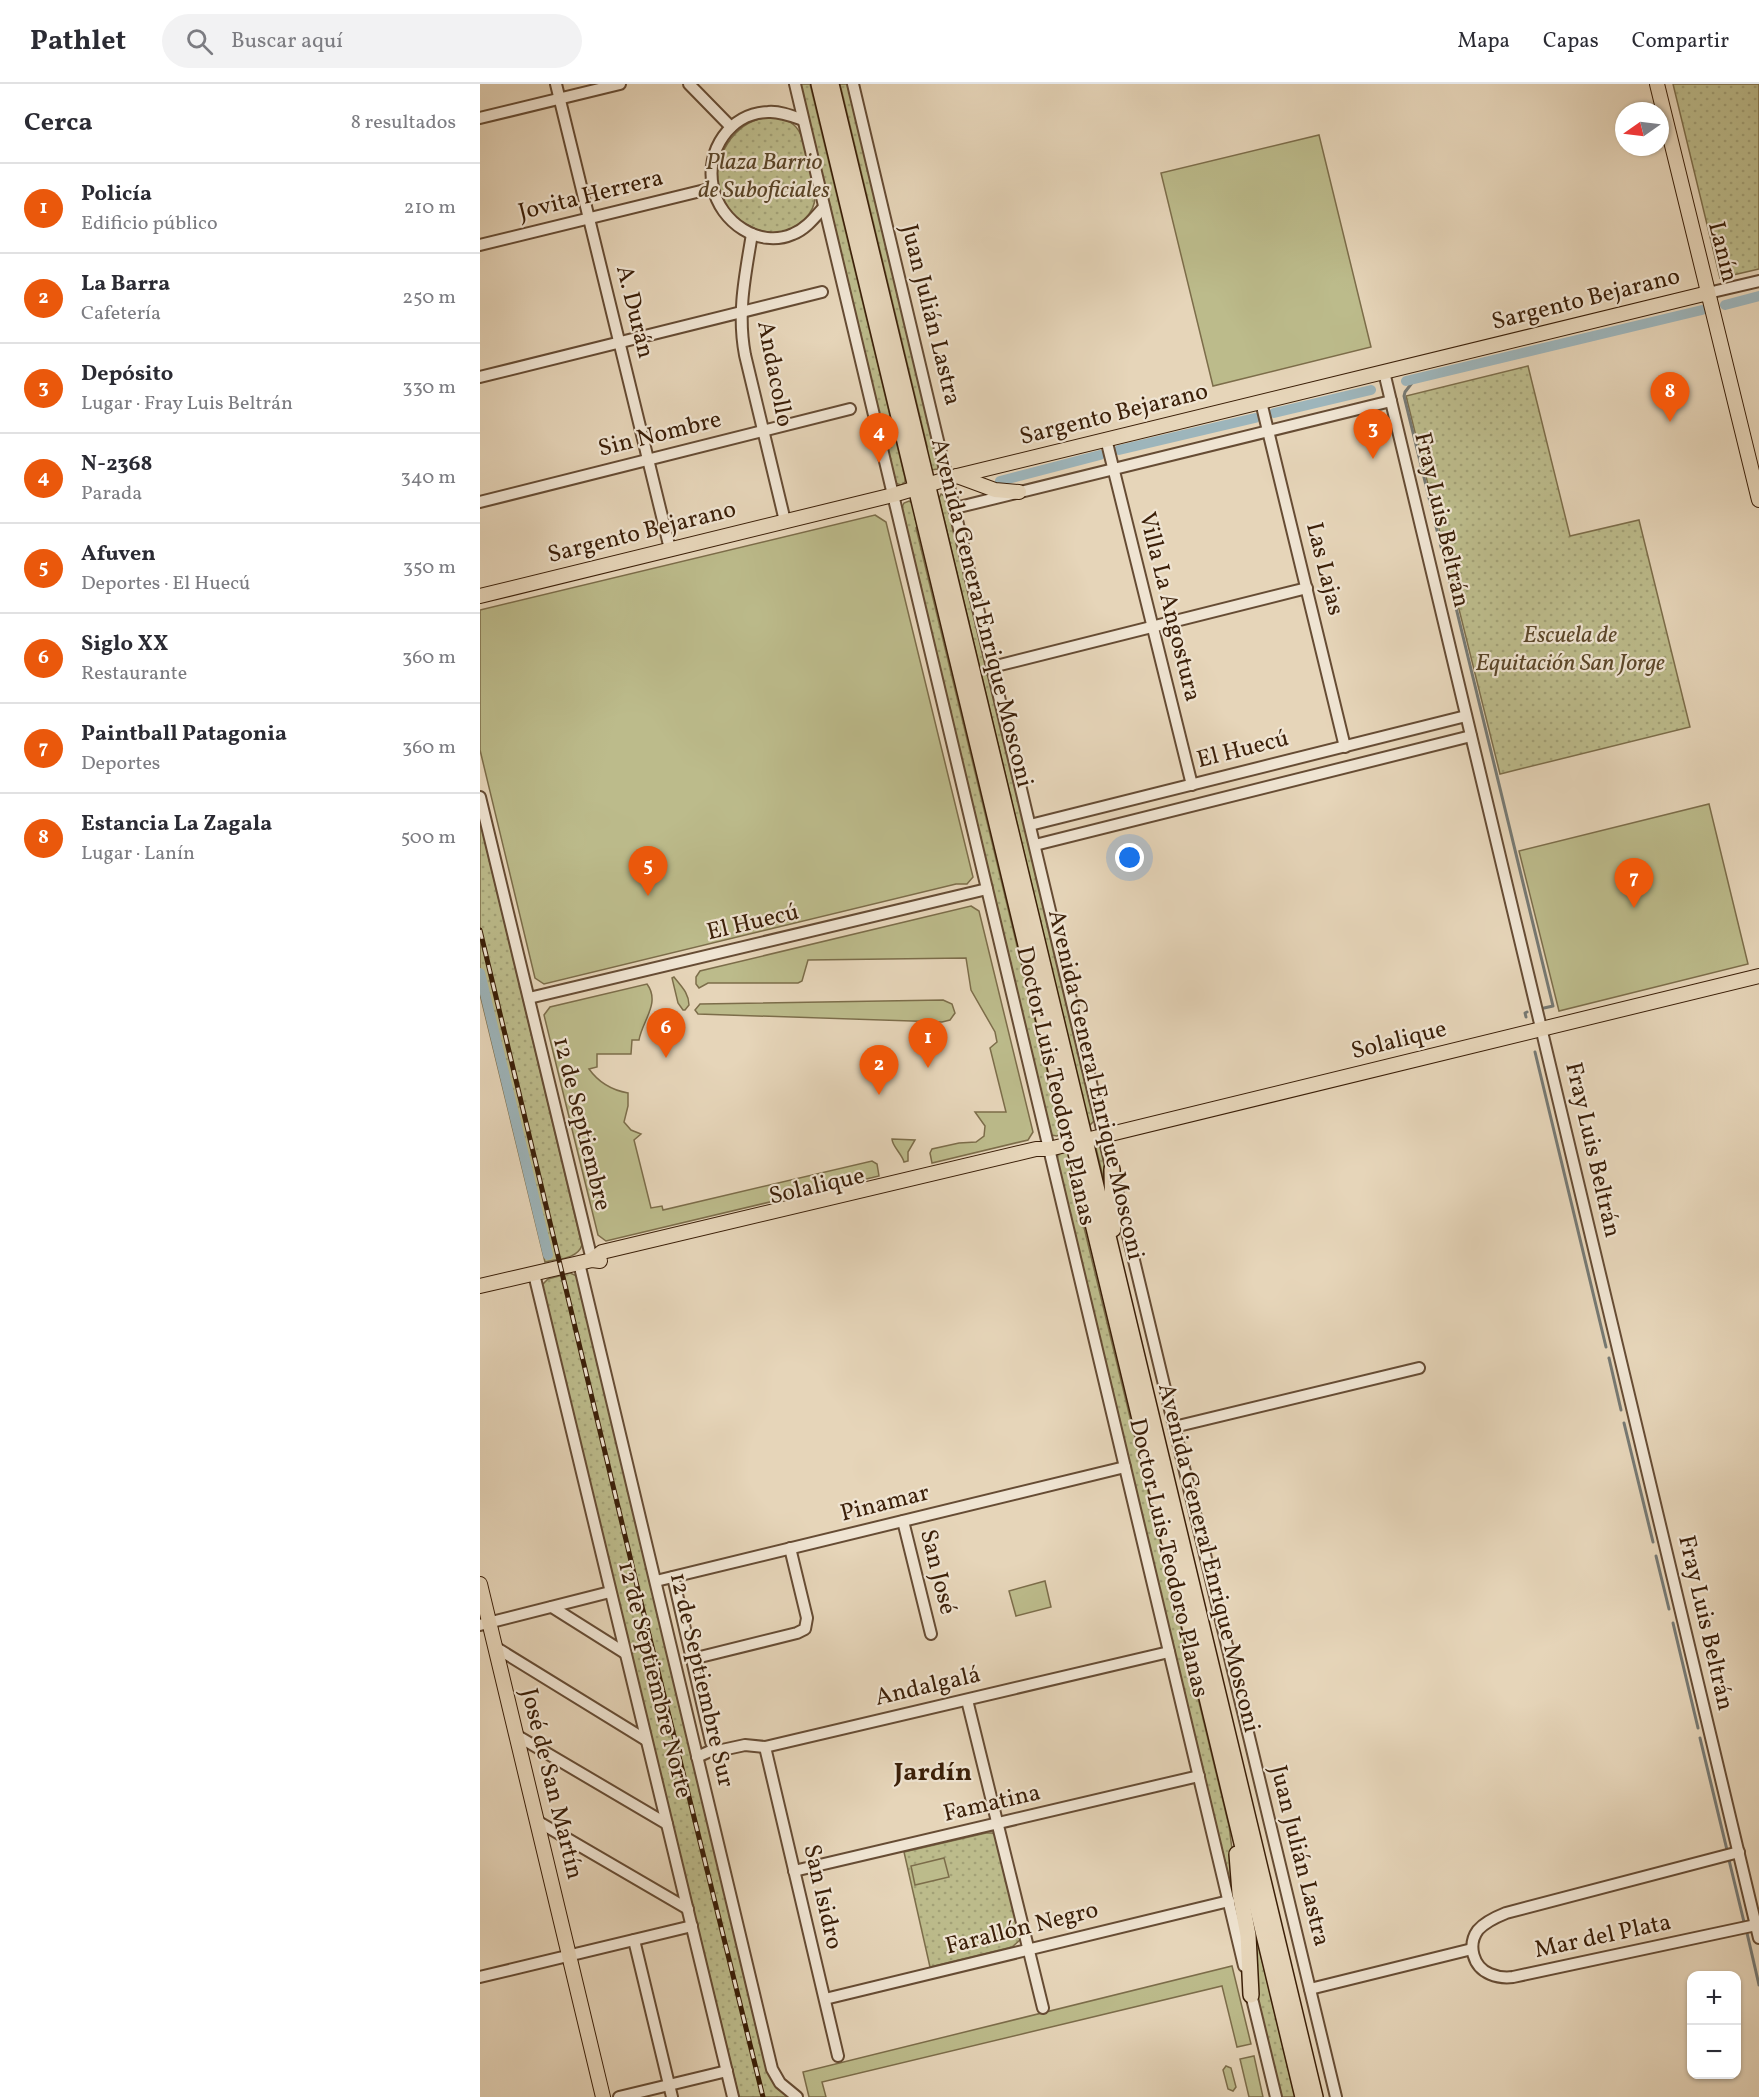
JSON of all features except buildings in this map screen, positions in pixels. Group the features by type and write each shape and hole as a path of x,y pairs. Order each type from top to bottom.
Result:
{"highway":[{"name":"Avenida General Enrique Mosconi","path":"819,84 922,486"},
{"name":"Avenida General Enrique Mosconi","path":"831,84 922,486 1079,1142 1303,2097"},
{"name":"Avenida General Enrique Mosconi","path":"1079,1142 1117,1276 1315,2097"},
{"path":"1112,1169 1112,1218 1117,1276"},
{"path":"1233,1806 1240,1893 1248,1935 1251,1995"}],"main road":[{"name":"Lanín","path":"1658,84 1759,500"},
{"name":"Sargento Bejarano","path":"480,596 893,495 952,477 1708,293"},
{"path":"952,477 995,490 1019,492"},
{"name":"Solalique","path":"480,1286 586,1261 602,1252 1036,1149 1049,1149 1079,1142 1759,976"},
{"name":"José de San Martín","path":"480,1584 485,1624 495,1647 603,2097"}],"street":[{"name":"A. Durán","path":"556,84 670,549"},
{"path":"480,118 620,84"},
{"path":"688,84 731,127"},
{"name":"Doctor Luis Teodoro Planas","path":"795,84 1276,2097"},
{"name":"Juan Julián Lastra","path":"853,84 952,477 955,508 992,667 1336,2097"},
{"path":"803,120 779,112 760,112 741,118 720,141 715,152 711,176 713,188 727,215 738,226 752,234 778,238 794,234 806,226 824,207"},
{"name":"Jovita Herrera","path":"480,245 713,188"},
{"name":"Andacollo","path":"752,234 740,312 741,330 744,355 785,521"},
{"name":"Sargento Bejarano","path":"1708,293 1759,281"},
{"path":"480,377 822,292"},
{"name":"Fray Luis Beltrán","path":"1383,372 1759,1938"},
{"path":"955,508 1390,401"},
{"name":"Las Lajas","path":"1261,402 1345,747"},
{"name":"Sin Nombre","path":"480,502 850,409"},
{"name":"Villa La Angostura","path":"1106,440 1192,785"},
{"path":"992,667 1306,588"},
{"name":"El Huecú","path":"1030,825 1466,717"},
{"name":"El Huecú","path":"1035,844 1471,736"},
{"path":"480,797 529,998"},
{"name":"El Huecú","path":"529,998 987,889"},
{"name":"12 de Septiembre","path":"529,998 586,1261"},
{"name":"12 de Septiembre Sur","path":"586,1261 656,1581 774,2073 780,2083 797,2097"},
{"name":"12 de Septiembre Norte","path":"534,1274 733,2097"},
{"path":"1174,1427 1419,1368"},
{"name":"Pinamar","path":"656,1581 1125,1467"},
{"name":"San José","path":"903,1521 931,1634"},
{"path":"692,1659 797,1633 805,1629 807,1618 790,1548"},
{"path":"673,1577 711,1744 715,1749"},
{"path":"485,1624 610,1593"},
{"path":"552,1607 625,1653"},
{"path":"495,1647 646,1740"},
{"name":"Andalgalá","path":"698,1756 715,1749 722,1750 745,1745 765,1747 1169,1652"},
{"path":"967,1700 1043,2008"},
{"path":"516,1735 667,1824"},
{"name":"San Isidro","path":"765,1747 838,2056"},
{"name":"Famatina","path":"794,1871 1199,1776"},
{"path":"537,1821 687,1909"},
{"name":"Mar del Plata","path":"1738,1852 1506,1913 1478,1930 1472,1942 1472,1949 1483,1971 1497,1976 1513,1977 1756,1925"},
{"name":"Farallón Negro","path":"825,1999 1229,1901"},
{"path":"480,1977 692,1926"},
{"path":"634,1940 672,2097"},
{"path":"1310,1989 1472,1949"},
{"path":"619,2097 727,2071"}],"green space":[{"path":"799,84 810,84 905,478 905,482 901,485 895,483"},
{"path":"840,84 848,84 939,463 938,469 930,470 924,452 927,446"},
{"path":"1673,84 1759,84 1759,269 1720,278"},
{"name":"Plaza Barrio de Suboficiales","path":"764,118 784,119 800,132 814,186 814,202 809,214 793,228 780,232 760,230 741,221 726,206 718,187 718,165 727,144 743,127"},
{"path":"1319,135 1371,347 1213,386 1161,173"},
{"name":"Escuela de Equitación San Jorge","path":"1528,366 1570,536 1639,520 1690,727 1500,774 1406,396"},
{"path":"941,494 946,497 1096,1119 1090,1125 1079,1100 1082,1095 939,498"},
{"path":"909,501 913,503 920,523 916,528 1061,1128 1057,1136 1051,1135 901,509 904,503"},
{"path":"875,515 886,522 973,877 967,884 956,884 544,984 535,978 480,750 480,610"},
{"path":"1709,804 1748,964 1559,1011 1519,851"},
{"path":"480,821 582,1245 580,1250 572,1256 545,1262 480,994"},
{"path":"971,906 979,911 1033,1132 1028,1140 932,1163 930,1153 932,1149 976,1142 984,1136 985,1126 975,1112 1006,1112 990,1048 997,1042 995,1032 971,990 966,958 808,960 802,981 798,983 708,983 699,988 696,984 696,977 700,971"},
{"path":"674,977 688,997 689,1005 685,1010 678,1003 672,978"},
{"path":"647,984 651,991 651,1005 639,1040 632,1040 631,1054 597,1054 597,1067 589,1069 606,1085 628,1093 624,1122 631,1130 641,1134 634,1140 651,1208 662,1206 663,1210 872,1161 877,1164 879,1176 606,1241 598,1235 544,1015 550,1007"},
{"path":"943,1000 952,1004 955,1013 950,1020 942,1022 698,1014 695,1010 700,1004"},
{"path":"892,1139 915,1140 908,1152 908,1161 904,1162"},
{"path":"1098,1144 1107,1171 1108,1197 1096,1148"},
{"path":"1065,1151 1070,1154 1076,1175 1073,1182 1229,1826 1244,1941 1057,1162 1058,1154"},
{"path":"570,1273 577,1276 771,2074 790,2097 739,2097 543,1290 542,1285 548,1279"},
{"path":"1045,1581 1051,1607 1016,1616 1009,1591"},
{"path":"993,1833 996,1837 1020,1940 1012,1947 930,1967 904,1852"},
{"path":"944,1858 949,1877 915,1885 911,1866"},
{"path":"1244,1885 1295,2097 1281,2097 1255,1986"},
{"path":"1232,1966 1251,2044 1237,2047 1222,1986 822,2082 826,2097 809,2097 803,2072"},
{"path":"1254,2056 1263,2097 1249,2097 1240,2059"},
{"path":"1226,2066 1231,2068 1236,2087 1233,2091 1228,2089 1223,2070"}],"waterway":[{"path":"1725,305 1759,296"},
{"path":"1406,381 1702,310"},
{"path":"1415,379 1404,396 1447,571"},
{"path":"1274,413 1371,390"},
{"path":"1119,450 1255,418"},
{"path":"1000,481 1100,455"},
{"path":"1450,583 1553,1006 1544,1008"},
{"path":"480,973 548,1255"},
{"path":"1526,1017 1527,1012"},
{"path":"1535,1052 1606,1347"},
{"path":"1609,1358 1621,1410"},
{"path":"1624,1423 1653,1542"},
{"path":"1656,1556 1669,1609"},
{"path":"1673,1623 1698,1728"},
{"path":"1700,1738 1727,1850"},
{"path":"1729,1860 1744,1922"},
{"path":"1747,1933 1759,1985"}],"railway":[{"path":"480,930 637,1586 763,2097"}],"place":[{"name":"Estancia La Zagala","path":"1670,422"},
{"name":"Depósito","path":"1373,459"},
{"name":"N-2368","path":"879,463"},
{"name":"Afuven","path":"648,896"},
{"name":"Paintball Patagonia","path":"1634,908"},
{"name":"Siglo XX","path":"666,1058"},
{"name":"Policía","path":"928,1068"},
{"name":"La Barra","path":"879,1095"}],"district":[{"name":"Jardín","path":"933,1773"}]}
